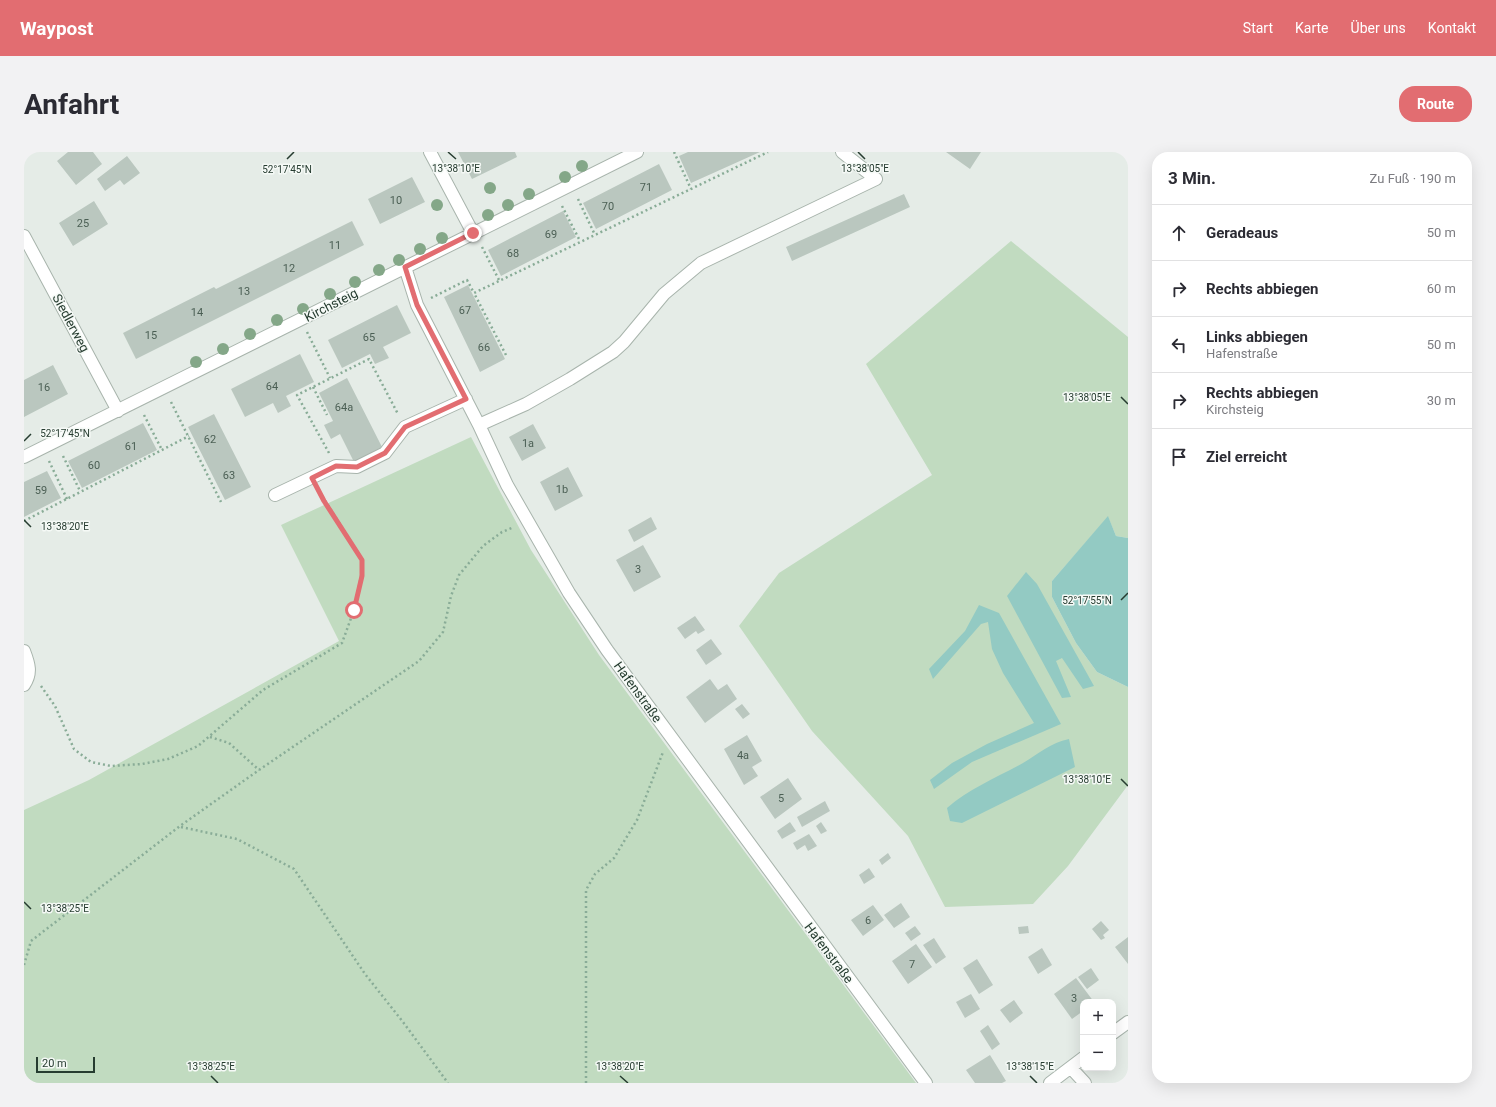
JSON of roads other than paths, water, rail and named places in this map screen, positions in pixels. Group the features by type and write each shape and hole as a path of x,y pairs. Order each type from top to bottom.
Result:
{"street":[{"path":"430,152 473,233"},
{"name":"Kirchsteig","path":"24,457 637,152"},
{"path":"479,425 526,404 613,352 624,342 664,294 701,263 876,178 842,152"},
{"name":"Siedlerweg","path":"24,236 118,410"},
{"name":"Hafenstraße","path":"405,267 417,305 479,425 506,485 569,594 607,650 926,1083"},
{"path":"276,495 336,466 357,467 385,453 405,427 466,399"},
{"path":"24,651 29,662 30,673 24,685"},
{"path":"1116,1032 1128,1022"},
{"path":"1050,1083 1080,1060"},
{"path":"1071,1068 1085,1083"}],"water":[{"path":"1108,516 1116,536 1128,538 1128,687 1097,672 1076,643 1052,597 1052,581"},
{"path":"1026,572 1037,584 1094,686 1083,689 1062,658 1056,661 1071,697 1062,698 1007,596"},
{"path":"979,605 999,613 1061,724 972,762 934,789 930,780 952,763 987,744 1034,723 1003,673 992,649 988,622 981,624 933,679 929,669 965,631"},
{"path":"1069,739 1075,767 962,823 950,821 947,808 965,794 1051,746"}]}
